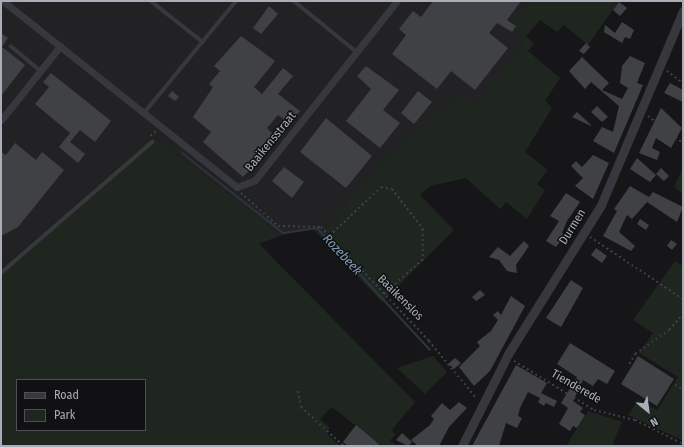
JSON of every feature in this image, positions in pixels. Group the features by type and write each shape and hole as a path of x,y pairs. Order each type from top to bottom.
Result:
{"street":[{"path":"3,1 238,187"},
{"name":"Baaikensstraat","path":"238,187 255,180 397,1"},
{"name":"Durmen","path":"462,446 507,357 601,205 661,67 683,11"},
{"path":"1,120 60,46"}],"lane":[{"path":"151,1 202,42"},
{"path":"144,114 236,1"},
{"path":"294,1 357,52"},
{"path":"10,46 41,70"},
{"path":"1,273 152,142"}],"path":[{"path":"661,67 683,83"},
{"path":"642,111 683,143"},
{"name":"Baaikenslos","path":"238,187 278,226 315,224 329,236 383,295 429,341 478,402 482,394"},
{"path":"329,236 381,187 392,188 423,229 423,260 383,295"},
{"path":"583,233 683,299"},
{"path":"629,364 635,354 669,330 683,314"},
{"name":"Tienderede","path":"507,357 594,410 635,420 683,444"},
{"path":"675,385 683,389"},
{"path":"298,391 301,407 344,446"}],"shaded area":[{"path":"1,1 528,1 507,29 524,42 476,106 462,94 438,113 385,158 319,235 312,229 282,235 153,136 1,269"}],"green space":[{"path":"528,1 619,1 588,45 564,25 557,32 540,20 526,36 534,44 528,51 560,78 545,101 552,108 525,152 548,170 537,184 545,190 527,219 506,202 500,209 466,178 430,186 420,195 454,230 382,302 319,235 385,158 438,113 462,94 476,105 524,42 507,29"},
{"path":"153,136 282,235 259,244 415,402 392,430 396,435 390,440 396,446 382,446 332,407 320,419 330,428 326,433 340,446 1,446 1,269"},
{"path":"683,168 683,194 674,187"},
{"path":"675,261 683,266 682,440 628,415 638,400 657,410 678,377 639,353 653,333 633,320"},
{"path":"433,356 447,372 425,394 397,368"},
{"path":"588,411 622,422 612,446 566,446"}],"building":[{"path":"433,1 521,1 507,20 516,26 512,32 497,23 489,33 508,48 475,90 451,71 437,89 392,54 406,35 399,29 413,11 421,17"},
{"path":"619,2 627,8 620,16 613,10"},
{"path":"269,6 278,14 261,34 253,28"},
{"path":"622,22 634,30 630,39 625,37 622,43 604,32 605,25 615,33"},
{"path":"1,33 8,38 2,47 25,65 1,96"},
{"path":"241,36 275,61 254,87 262,94 283,68 293,76 278,94 300,111 290,124 278,115 267,128 278,140 243,177 203,142 211,132 193,117 213,87 209,84 220,71 214,66"},
{"path":"586,43 590,47 584,54 579,51"},
{"path":"630,56 645,63 637,83 643,85 614,153 593,141 602,127 613,132 619,106 591,82 585,89 569,71 582,57 609,83 602,90 622,99 628,88 620,83 622,66"},
{"path":"366,66 399,90 383,110 400,123 380,148 346,121 371,89 357,76"},
{"path":"51,73 111,121 95,142 80,130 70,142 85,154 78,163 59,147 70,133 35,104 49,87 43,82"},
{"path":"670,83 683,90 683,102 664,93"},
{"path":"172,91 179,97 175,101 168,96"},
{"path":"418,91 432,102 414,124 401,113"},
{"path":"597,106 608,117 602,122 591,112"},
{"path":"661,108 682,128 671,148 656,138 652,148 660,152 657,160 639,153"},
{"path":"577,112 591,125 591,126 572,117"},
{"path":"326,118 372,156 346,188 300,152"},
{"path":"15,143 36,160 42,152 64,170 18,227 1,236 1,152 6,155"},
{"path":"593,155 609,163 593,199 575,186 583,178 571,166 576,161 582,167"},
{"path":"637,158 656,175 650,182 630,169"},
{"path":"284,167 304,182 292,198 272,181"},
{"path":"661,168 669,176 664,181 656,174"},
{"path":"630,186 649,197 653,192 683,207 677,222 647,202 632,219 627,215 619,232 635,246 631,251 603,236 617,211 614,209"},
{"path":"566,193 580,202 567,221 562,233 565,235 556,247 546,241 559,221 550,216"},
{"path":"640,219 649,225 646,230 637,224"},
{"path":"671,240 677,244 672,250 667,246"},
{"path":"524,241 529,246 516,265 517,273 507,271 499,260 489,257 498,247 510,256"},
{"path":"596,248 607,256 602,263 591,255"},
{"path":"571,280 583,288 561,327 546,318"},
{"path":"480,290 485,295 476,301 472,297"},
{"path":"511,296 525,306 490,371 474,386 459,367 480,346 477,342 491,331 498,320 493,315 498,311 501,315"},
{"path":"570,343 615,371 607,384 598,379 593,386 583,380 573,401 583,408 580,412 585,415 577,428 573,426 570,431 559,424 568,408 561,403 577,377 557,364"},
{"path":"638,356 674,379 657,406 621,384"},
{"path":"455,358 461,363 454,369 448,364"},
{"path":"516,365 547,383 541,393 557,401 554,407 546,403 544,406 538,402 540,398 528,392 520,408 518,416 522,418 517,428 506,423 499,446 472,446"},
{"path":"459,402 467,408 449,427 439,446 418,446 411,440 430,425 434,419 431,416 442,403 450,410"},
{"path":"356,425 381,446 348,446 343,442"},
{"path":"402,433 412,442 408,446 396,440"}],"waterway":[{"name":"Rozebeek","path":"182,153 283,233 317,228 430,350"}]}
